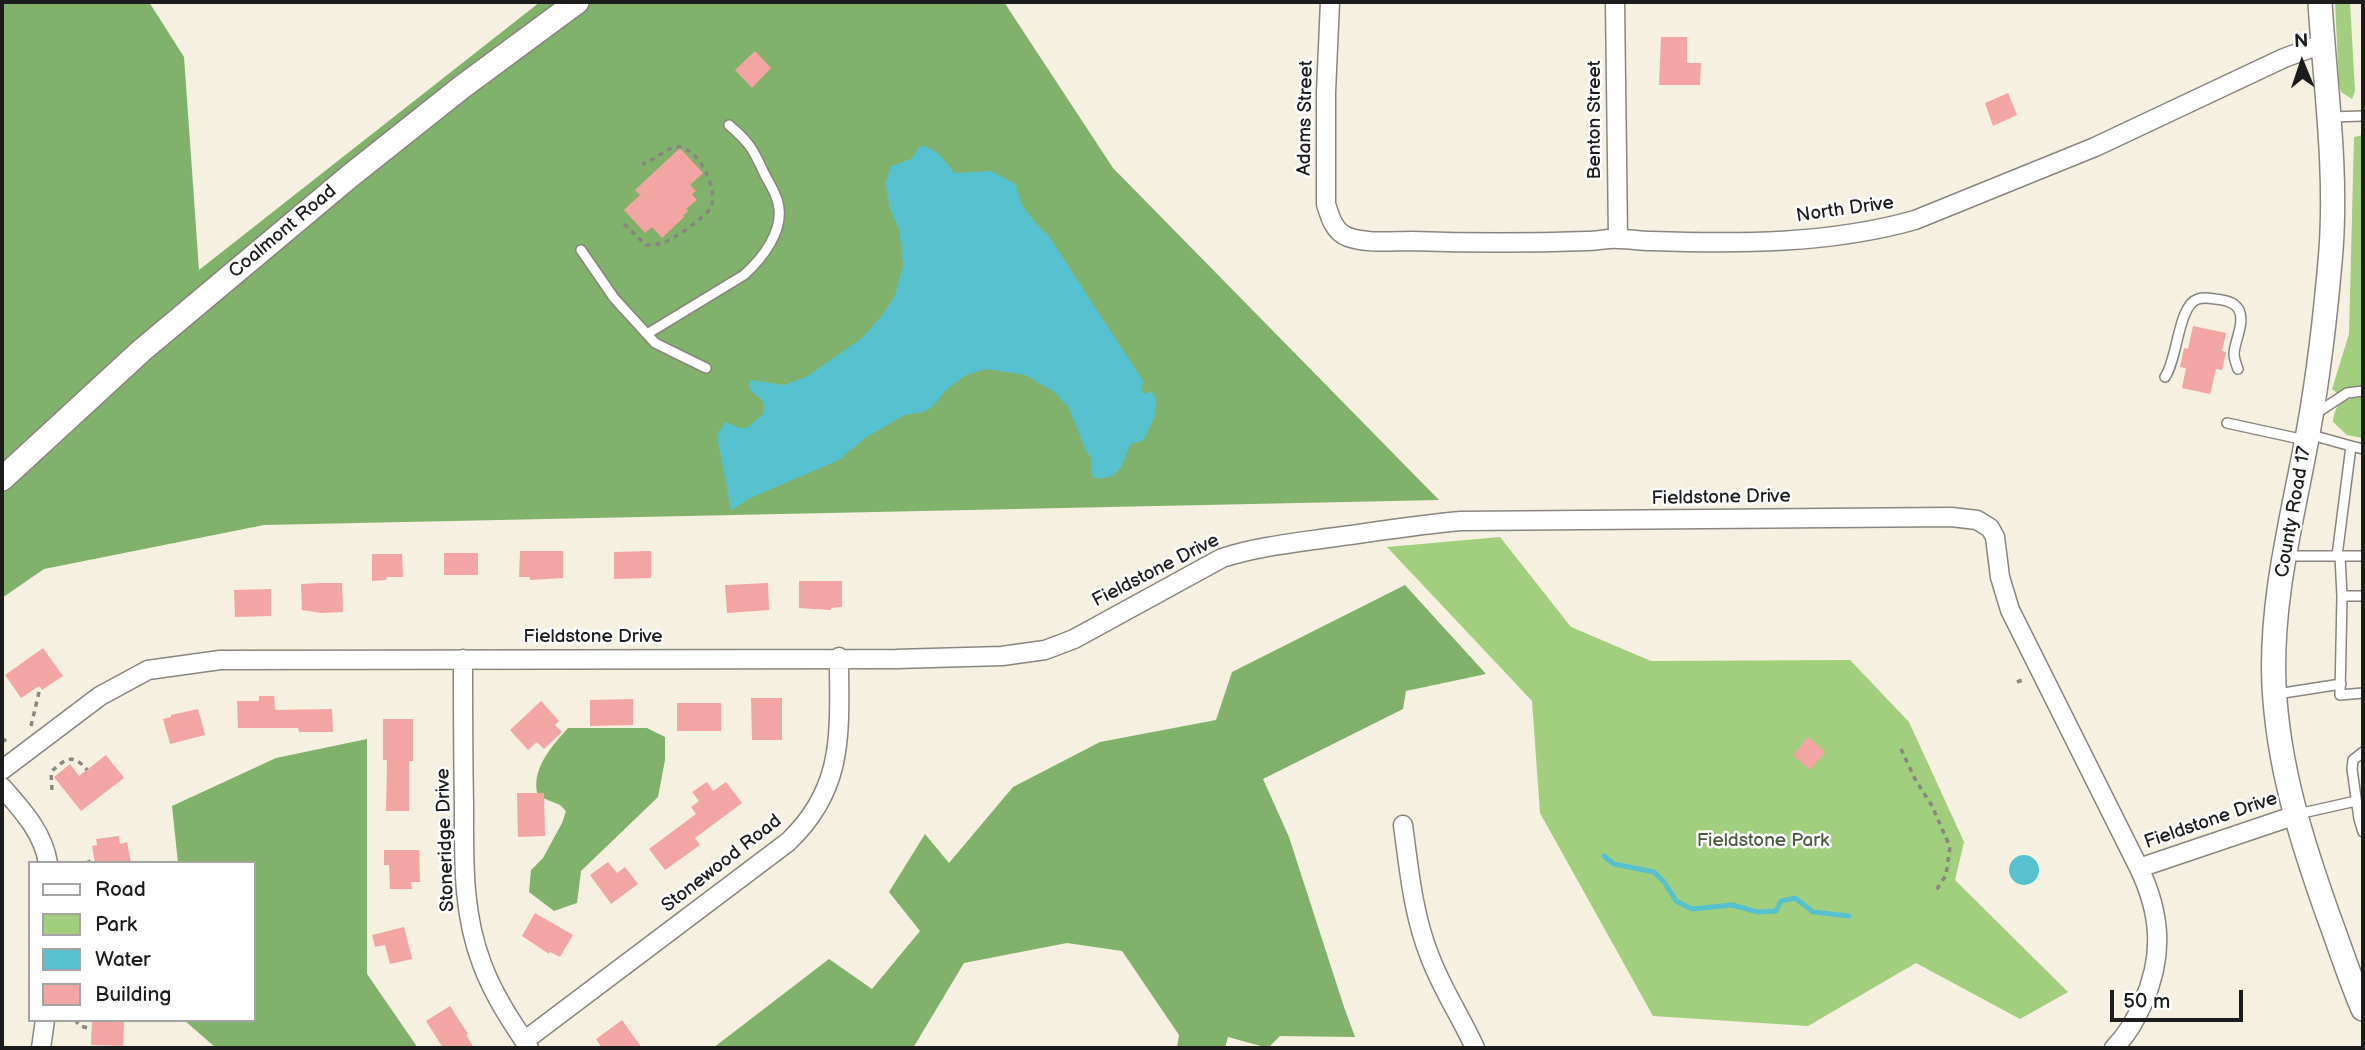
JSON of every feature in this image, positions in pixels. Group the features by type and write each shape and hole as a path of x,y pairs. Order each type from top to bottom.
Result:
{"street":[{"name":"Coalmont Road","path":"2,479 141,351 339,185 575,2"},
{"name":"Adams Street","path":"1330,2 1326,92 1326,204 1331,220 1339,232"},
{"name":"Benton Street","path":"1615,2 1618,238"},
{"name":"County Road 17","path":"2320,2 2332,142 2331,247 2321,349 2284,556 2275,636 2275,694 2283,768 2296,815 2309,861 2363,1009"},
{"name":"North Drive","path":"1339,232 1361,240 1450,243 1591,241 1618,238 1648,241 1755,242 1858,232 1904,223 2095,148 2284,58 2322,44"},
{"name":"Fieldstone Drive","path":"2,770 100,695 148,670 220,660 1002,656 1045,650 1074,639 1222,558 1263,548 1407,526 1461,521 1800,517 1951,517 1977,520 1985,524 1995,537 2000,577 2010,610 2140,868 2153,902 2158,956 2152,984 2136,1018 2114,1048"},
{"name":"Stonewood Road","path":"526,1045 804,826 827,788 836,755 839,730 839,657"},
{"name":"Stoneridge Drive","path":"463,659 464,870 469,920 490,983 526,1045"},
{"path":"2,787 29,818 46,851 48,861"},
{"name":"Fieldstone Drive","path":"2140,868 2296,815"},
{"path":"1403,825 1412,893 1422,935 1475,1048"},
{"path":"41,1048 45,1022"}],"lane":[{"path":"2329,117 2363,116"},
{"path":"647,334 744,275 766,252 774,234 779,205 749,142 729,125"},
{"path":"581,250 614,298 655,343 706,368"},
{"path":"2165,377 2172,367 2185,309 2196,299 2204,298 2225,300 2239,310 2240,324 2234,355 2238,369"},
{"path":"2308,431 2347,393 2363,391"},
{"path":"2227,423 2308,431 2363,449"},
{"path":"2351,446 2339,556 2342,596 2340,695 2363,693"},
{"path":"2284,556 2363,556"},
{"path":"2342,596 2363,596"},
{"path":"2275,694 2341,684"},
{"path":"2363,752 2353,760 2351,769 2363,832"},
{"path":"2296,815 2356,801"}],"path":[{"path":"624,225 646,245 662,243 700,218 711,207 713,195 706,172 696,157 685,148 673,148 642,164"},
{"path":"31,728 40,688"},
{"path":"2,742 8,738"},
{"path":"1901,749 1915,779 1933,806 1950,847 1945,875 1935,892"},
{"path":"52,790 51,772 61,764 75,759 87,770"},
{"path":"77,1022 88,1028"}],"green space":[{"path":"2,2 149,2 184,57 199,270 540,2 1004,2 1113,168 1439,500 264,525 44,569 2,598"},
{"path":"2335,2 2350,2 2355,91 2352,99 2341,92 2339,84"},
{"path":"2363,135 2363,387 2348,388 2337,393 2332,389 2349,334 2354,137"},
{"path":"2363,397 2363,438 2347,435 2333,422 2336,410 2346,400"},
{"name":"Fieldstone Park","path":"1500,537 1571,627 1651,661 1850,660 1909,722 1964,842 1955,880 2068,992 2020,1019 1916,963 1808,1026 1653,1016 1540,813 1532,701 1387,547"},
{"path":"1405,585 1486,674 1406,691 1403,709 1263,779 1289,837 1355,1037 1280,1036 1268,1048 1228,1037 1225,1048 1177,1048 1179,1035 1122,951 1067,943 964,963 913,1048 713,1048 829,959 872,989 920,931 889,892 925,834 949,863 1013,787 1100,742 1216,720 1232,672"},
{"path":"568,728 647,728 665,737 665,760 658,797 581,871 577,903 554,911 529,892 531,870 543,858 566,811 560,805 538,796 536,786 544,759"},
{"path":"367,739 367,974 418,1048 216,1048 186,1022 256,1022 256,861 178,861 172,806 276,758"}],"water":[{"path":"920,146 944,159 954,173 991,171 1016,184 1027,212 1048,235 1143,381 1141,391 1146,394 1151,391 1155,397 1156,410 1143,441 1130,444 1122,465 1114,474 1093,478 1092,459 1085,449 1069,408 1054,392 1025,375 986,369 966,375 946,390 932,407 924,412 905,415 865,438 839,460 748,499 731,511 717,435 725,422 747,428 764,413 762,400 750,390 751,380 784,385 806,377 862,338 882,315 895,295 903,265 899,229 890,209 885,183 891,166 911,159"},
{"path":"2024,855 2035,859 2039,870 2035,881 2024,885 2013,881 2009,870 2013,859"}],"building":[{"path":"1661,37 1687,37 1687,63 1701,63 1700,85 1659,85"},
{"path":"755,51 771,68 752,88 735,70"},
{"path":"2008,93 2017,115 1993,126 1985,103"},
{"path":"680,148 703,173 690,185 696,191 692,194 697,200 662,238 652,227 645,233 624,210 640,195 635,190"},
{"path":"2193,326 2226,333 2222,370 2216,369 2210,394 2182,388 2186,368 2180,367 2184,348 2188,349"},
{"path":"520,551 563,551 563,578 530,580 530,577 519,577"},
{"path":"651,551 651,578 614,579 614,552"},
{"path":"444,553 478,553 478,575 444,575"},
{"path":"372,554 402,554 403,577 372,581"},
{"path":"799,581 842,581 842,607 831,610 799,608"},
{"path":"342,583 343,612 302,610 301,584"},
{"path":"768,583 769,610 727,613 725,585"},
{"path":"271,589 271,616 235,617 234,590"},
{"path":"43,648 63,676 42,690 39,686 21,698 5,675"},
{"path":"259,696 274,696 275,710 332,709 333,732 299,732 298,728 238,728 237,701 259,701"},
{"path":"751,698 782,698 782,740 752,740"},
{"path":"633,699 633,725 590,726 590,700"},
{"path":"541,701 559,721 555,725 562,732 544,749 537,742 528,750 510,730"},
{"path":"677,703 721,703 721,731 677,731"},
{"path":"198,709 205,735 170,744 163,719"},
{"path":"383,719 413,719 413,761 409,761 409,811 386,811 387,760 383,760"},
{"path":"1808,737 1825,752 1810,770 1793,755"},
{"path":"106,755 124,778 81,811 54,777 70,764 79,776"},
{"path":"707,782 713,791 726,782 742,803 695,838 700,845 665,870 649,849 696,814 691,807 699,801 692,792"},
{"path":"517,793 544,793 545,836 518,837"},
{"path":"119,836 120,844 127,842 131,861 95,861 92,846 97,845 96,839"},
{"path":"384,850 419,850 420,882 411,882 412,889 390,889 389,865 384,865"},
{"path":"608,862 617,873 625,867 638,884 611,904 590,875"},
{"path":"535,913 573,935 560,957 550,952 549,954 522,936"},
{"path":"404,927 412,959 390,964 385,945 375,947 372,935"},
{"path":"450,1006 474,1048 443,1048 426,1021"},
{"path":"622,1020 642,1048 602,1048 596,1039"},
{"path":"92,1022 124,1022 123,1046 91,1045"}],"waterway":[{"path":"1604,856 1614,864 1654,872 1676,901 1692,909 1732,905 1758,912 1776,911 1781,901 1795,898 1813,912 1849,916"}]}
